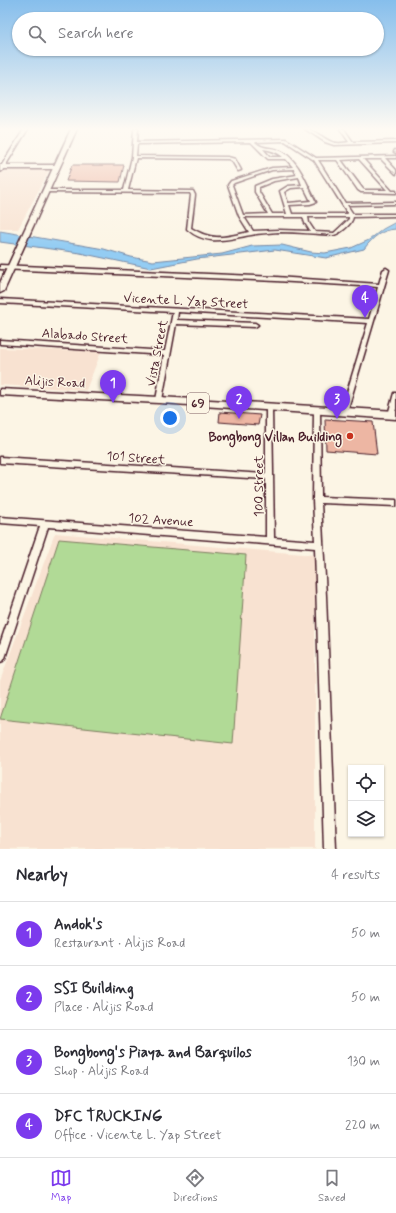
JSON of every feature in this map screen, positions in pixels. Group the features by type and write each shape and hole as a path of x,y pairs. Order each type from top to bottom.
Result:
{"main road":[{"path":"0,291 55,169"},
{"name":"Alijis Road","path":"0,392 159,400 393,415"}],"street":[{"path":"126,192 132,169"},
{"path":"252,233 241,216 230,186 232,182 272,169 281,169"},
{"path":"286,204 310,204 314,202 304,186 296,169"},
{"path":"321,169 351,215"},
{"path":"346,169 360,189 371,192 393,192"},
{"path":"370,169 393,192"},
{"path":"271,216 257,192 257,186 273,180 300,176"},
{"path":"290,216 282,193 284,189 304,186"},
{"path":"46,191 191,192 193,195 189,229 205,238 216,240 252,233 279,231 337,233 351,219 351,215"},
{"path":"343,204 396,203"},
{"path":"241,216 396,215"},
{"path":"305,216 307,223 313,232"},
{"path":"0,267 268,279 382,286"},
{"path":"344,412 386,270"},
{"name":"Vicente L. Yap Street","path":"0,301 370,321"},
{"name":"Vista Street","path":"159,400 176,310"},
{"path":"174,322 255,325"},
{"name":"Alabado Street","path":"0,342 168,353"},
{"path":"393,415 396,395"},
{"name":"100 Street","path":"269,407 270,540"},
{"path":"317,410 317,500 320,545 330,849"},
{"name":"101 Street","path":"0,460 270,477"},
{"path":"317,500 396,503"},
{"name":"102 Avenue","path":"0,520 148,530 320,545"},
{"path":"0,658 45,524"}],"shaded area":[{"path":"0,169 50,169 18,229 0,229"},
{"path":"0,348 101,352 86,390 0,385"},
{"path":"55,533 315,555 315,849 0,849 0,681"}],"green space":[{"path":"59,539 246,555 233,744 0,719"}],"water":[{"path":"396,222 396,229 386,231 378,235 364,249 326,258 275,250 197,259 151,268 80,253 0,242 0,231 104,249 131,257 153,261 222,254 252,246 282,245 311,252 325,253 351,248 369,240 383,229"}],"building":[{"path":"71,169 123,169 120,182 66,181"},
{"path":"220,412 260,415 258,425 219,422"},
{"name":"Bongbong Villan Building","path":"325,419 373,422 377,454 326,450"}],"place":[{"name":"DFC TRUCKING","path":"365,318"},
{"name":"Andok's","path":"113,403"},
{"name":"SSI Building","path":"239,419"},
{"name":"Bongbong's Piaya and Barquilos","path":"337,419"},
{"name":"Bongbong Villan Building","path":"350,436"}]}
